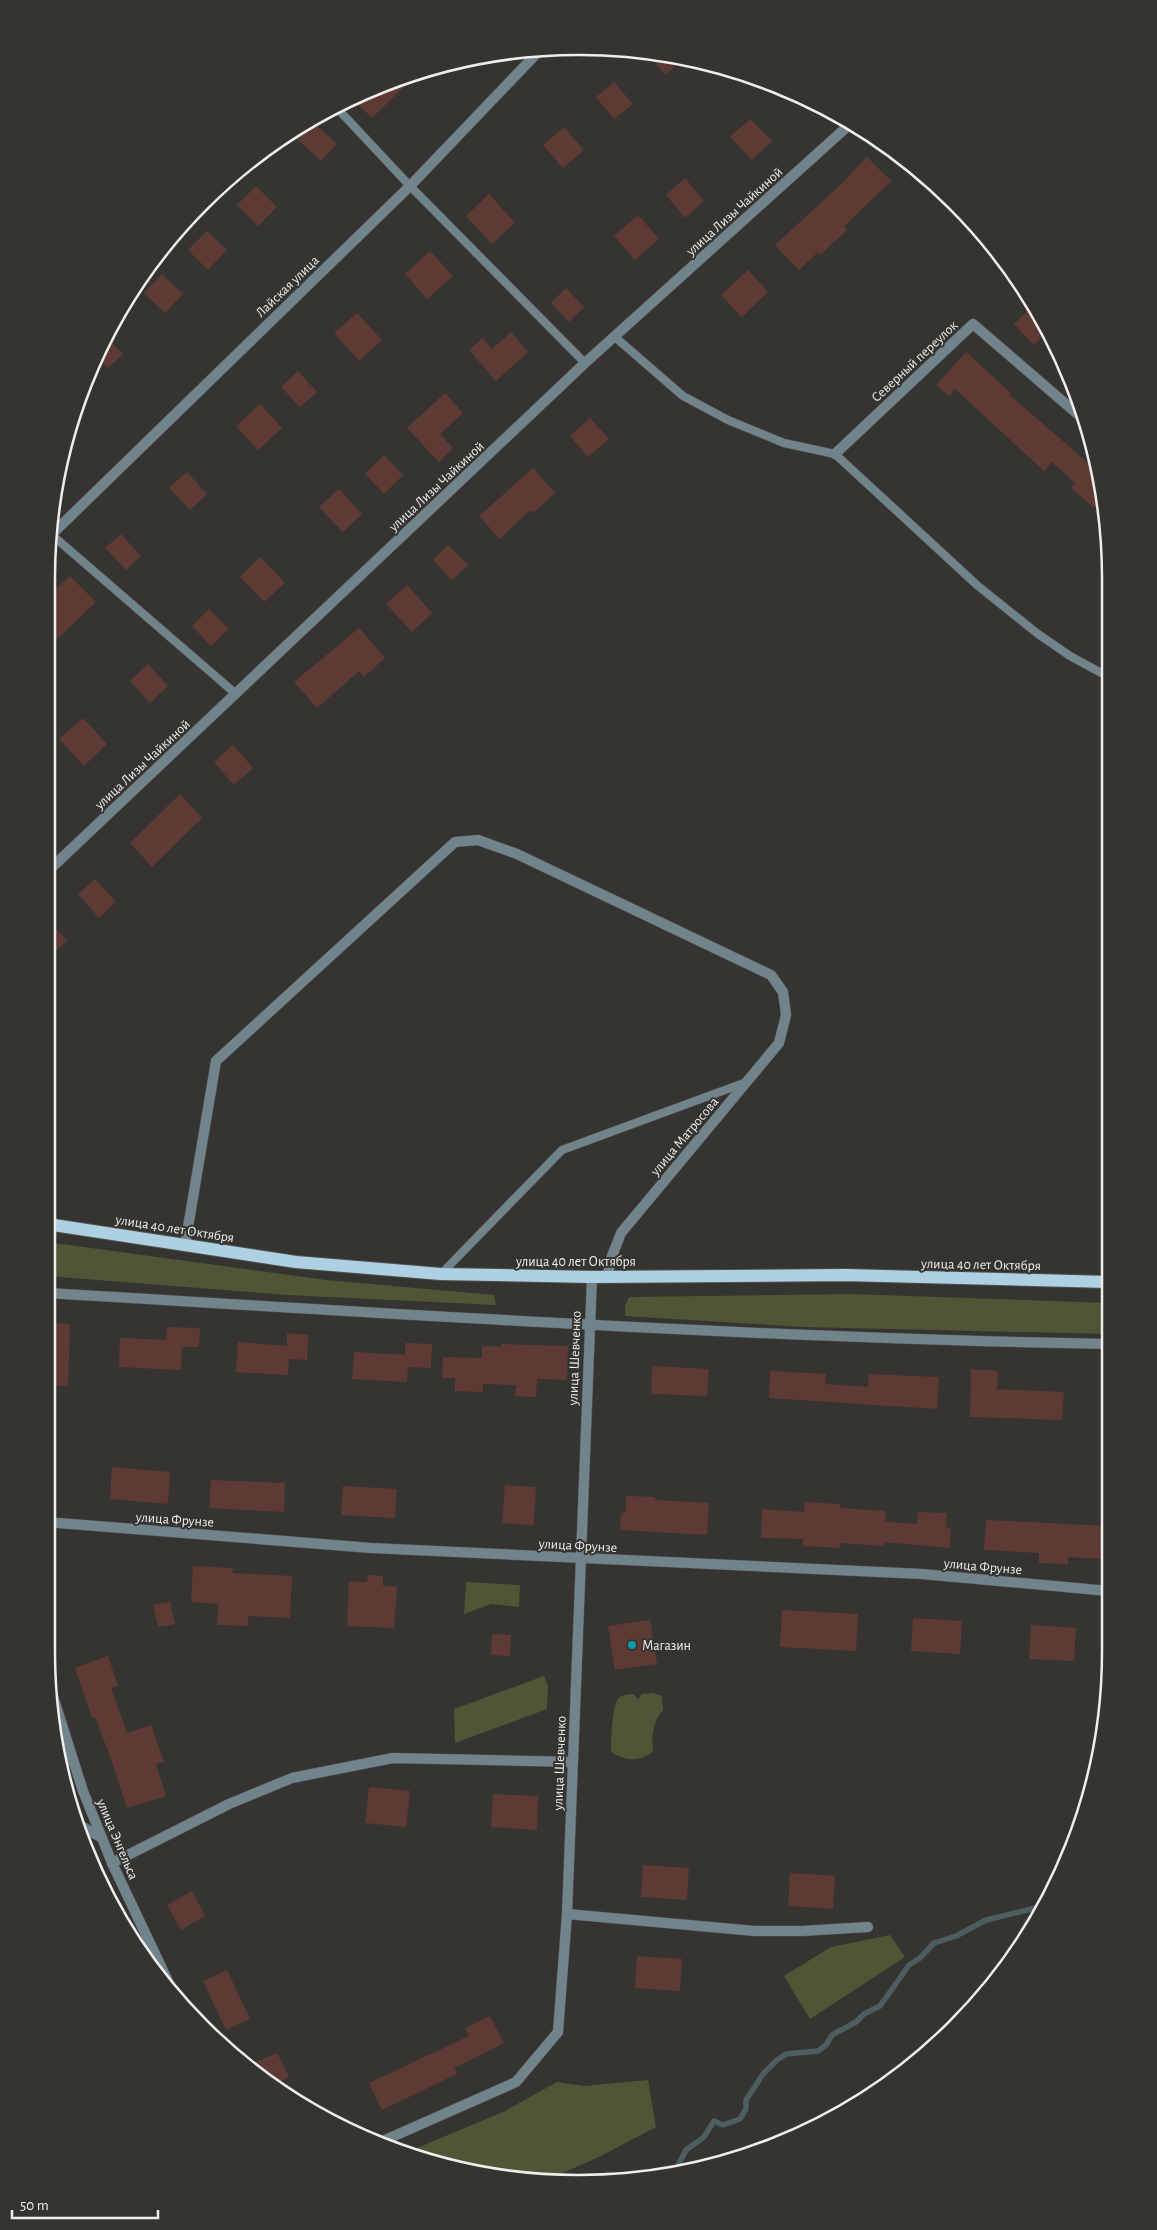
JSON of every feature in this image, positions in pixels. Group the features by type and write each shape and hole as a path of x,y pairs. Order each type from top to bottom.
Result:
{"main road":[{"name":"улица 40 лет Октября","path":"55,1225 296,1262 441,1274 592,1277 845,1275 1102,1282"}],"street":[{"name":"Лайская улица","path":"57,529 410,186 533,57"},
{"name":"улица Лизы Чайкиной","path":"55,864 585,364 845,128"},
{"name":"Северный переулок","path":"835,454 973,324 1074,409"},
{"name":"улица Матросова","path":"185,1245 216,1061 455,842 478,840 517,854 771,975 783,992 786,1015 779,1043 621,1233 610,1261 608,1277"},
{"name":"улица Шевченко","path":"388,2139 516,2082 558,2032 567,1914 574,1762 588,1326 592,1277"},
{"path":"55,1293 588,1326 825,1337 1102,1344"},
{"name":"улица Фрунзе","path":"55,1524 371,1548 922,1574 1102,1590"},
{"name":"улица Энгельса","path":"59,1714 112,1863 162,1969"},
{"path":"66,1757 68,1745"},
{"path":"112,1863 228,1804 292,1778 393,1758 574,1762"},
{"path":"86,1829 102,1838"},
{"path":"567,1914 755,1931 802,1931 868,1927"}],"lane":[{"path":"341,112 410,186 585,364"},
{"path":"615,337 683,396 728,420 784,442 835,454 978,586 1038,634 1070,656 1102,673"},
{"path":"56,541 236,694"},
{"path":"441,1274 562,1150 746,1082"}],"green space":[{"path":"55,1243 326,1280 494,1295 496,1305 287,1295 55,1277"},
{"path":"851,1294 1102,1303 1102,1334 803,1327 625,1316 625,1306 629,1297"},
{"path":"466,1582 520,1585 519,1607 491,1604 464,1614"},
{"path":"544,1676 548,1686 547,1709 455,1743 454,1709"},
{"path":"652,1693 662,1696 663,1710 657,1719 654,1730 653,1752 637,1759 627,1759 611,1752 613,1717 618,1699 623,1695 633,1694 638,1699 642,1694"},
{"path":"890,1935 905,1957 810,2019 784,1976 831,1947"},
{"path":"648,2080 656,2127 599,2157 559,2174 510,2171 476,2165 415,2149 505,2111 557,2082 584,2086"}],"building":[{"path":"653,60 678,64 665,75"},
{"path":"614,82 633,104 614,119 596,97"},
{"path":"406,84 372,118 358,104"},
{"path":"750,119 772,141 752,160 730,137"},
{"path":"317,125 337,144 321,161 296,138"},
{"path":"564,127 584,150 563,168 543,145"},
{"path":"867,157 891,181 844,226 847,230 820,255 818,252 799,270 775,245 851,175"},
{"path":"685,178 704,201 685,218 666,195"},
{"path":"256,186 277,207 258,226 237,205"},
{"path":"489,194 515,223 492,244 466,216"},
{"path":"638,215 659,239 635,260 614,236"},
{"path":"207,231 227,250 208,270 188,250"},
{"path":"430,251 453,276 427,299 405,274"},
{"path":"748,270 768,292 742,317 721,295"},
{"path":"162,274 183,294 165,313 144,293"},
{"path":"566,288 584,307 569,322 551,303"},
{"path":"1028,310 1042,337 1034,345 1014,324"},
{"path":"357,313 382,340 359,361 334,333"},
{"path":"511,332 528,352 496,381 469,350 483,338 492,349"},
{"path":"111,342 123,354 108,368 102,362"},
{"path":"966,352 1011,393 1010,395 1089,464 1097,505 1094,508 1071,488 1075,483 1052,462 1044,471 955,389 949,396 936,385"},
{"path":"298,371 317,392 300,407 281,387"},
{"path":"445,393 463,413 440,434 453,448 439,462 407,428"},
{"path":"260,404 282,428 258,450 236,426"},
{"path":"590,418 609,439 588,457 570,436"},
{"path":"384,455 403,475 384,494 365,474"},
{"path":"533,468 555,493 533,513 530,510 500,539 479,516"},
{"path":"187,472 207,494 190,510 169,488"},
{"path":"339,489 362,514 343,532 319,507"},
{"path":"121,534 141,556 126,570 105,548"},
{"path":"448,545 468,565 452,580 433,560"},
{"path":"260,557 285,583 264,602 240,577"},
{"path":"70,576 96,602 55,641 55,590"},
{"path":"407,585 432,613 412,632 386,604"},
{"path":"209,609 229,629 211,646 192,626"},
{"path":"359,628 385,658 364,677 359,671 317,708 294,682"},
{"path":"148,664 168,686 150,703 130,681"},
{"path":"83,718 107,744 84,766 59,739"},
{"path":"233,745 253,768 234,785 214,762"},
{"path":"180,794 202,818 152,867 130,843"},
{"path":"95,879 116,902 99,918 78,894"},
{"path":"55,928 67,941 55,951"},
{"path":"55,1323 70,1324 68,1386 55,1385"},
{"path":"167,1327 200,1328 199,1347 182,1347 181,1370 119,1367 120,1338 166,1340"},
{"path":"287,1333 308,1335 307,1360 289,1359 288,1375 236,1372 238,1342 287,1346"},
{"path":"405,1343 432,1344 431,1368 408,1367 407,1382 352,1379 354,1352 405,1355"},
{"path":"501,1344 568,1346 567,1380 537,1379 536,1397 515,1396 516,1385 483,1384 483,1392 455,1391 455,1378 442,1378 443,1357 482,1358 482,1346 501,1347"},
{"path":"652,1366 709,1369 707,1396 651,1394"},
{"path":"971,1369 998,1371 997,1389 1064,1392 1062,1420 970,1417"},
{"path":"770,1371 826,1374 825,1384 868,1387 869,1374 939,1377 937,1409 769,1398"},
{"path":"112,1467 170,1472 168,1504 110,1499"},
{"path":"211,1480 285,1483 284,1512 209,1508"},
{"path":"505,1485 536,1487 534,1525 502,1523"},
{"path":"343,1486 397,1489 395,1518 341,1515"},
{"path":"626,1496 655,1497 655,1500 709,1503 707,1535 620,1530 621,1513 626,1512"},
{"path":"805,1502 840,1504 840,1508 886,1511 885,1522 917,1524 918,1512 947,1513 946,1528 951,1529 950,1548 884,1542 884,1546 840,1543 840,1548 803,1546 803,1539 761,1538 762,1509 804,1512"},
{"path":"986,1520 1102,1526 1102,1559 1068,1557 1068,1564 1039,1563 1039,1553 984,1550"},
{"path":"193,1566 233,1568 232,1573 292,1576 290,1618 248,1616 248,1626 217,1625 218,1604 191,1602"},
{"path":"368,1575 383,1576 383,1586 397,1587 394,1628 347,1626 349,1581 367,1582"},
{"path":"170,1602 175,1624 158,1627 153,1605"},
{"path":"782,1610 858,1614 856,1651 780,1647"},
{"path":"913,1618 962,1621 960,1654 911,1651"},
{"name":"Магазин","path":"650,1620 657,1664 615,1670 608,1626"},
{"path":"1031,1625 1076,1628 1074,1661 1029,1659"},
{"path":"492,1634 511,1635 510,1656 491,1655"},
{"path":"108,1656 118,1686 111,1688 127,1733 151,1725 164,1762 156,1764 166,1796 127,1808 111,1759 95,1717 92,1718 75,1668"},
{"path":"369,1787 410,1791 406,1827 365,1823"},
{"path":"493,1794 538,1796 537,1830 491,1827"},
{"path":"643,1865 689,1868 687,1900 641,1897"},
{"path":"790,1873 835,1876 833,1909 788,1906"},
{"path":"192,1891 205,1916 181,1930 167,1905"},
{"path":"637,1956 682,1959 680,1991 635,1988"},
{"path":"227,1970 250,2019 226,2030 203,1981"},
{"path":"490,2016 504,2043 454,2068 457,2074 382,2110 369,2083 469,2036 465,2028"},
{"path":"277,2053 289,2077 280,2082 254,2062"}],"waterway":[{"path":"678,2166 686,2150 704,2137 714,2121 723,2125 740,2119 746,2109 746,2100 763,2074 777,2060 786,2054 818,2051 826,2045 832,2035 880,2006 909,1965 920,1958 934,1943 956,1936 986,1920 1035,1908"}],"place":[{"name":"Магазин","path":"632,1645"}]}
